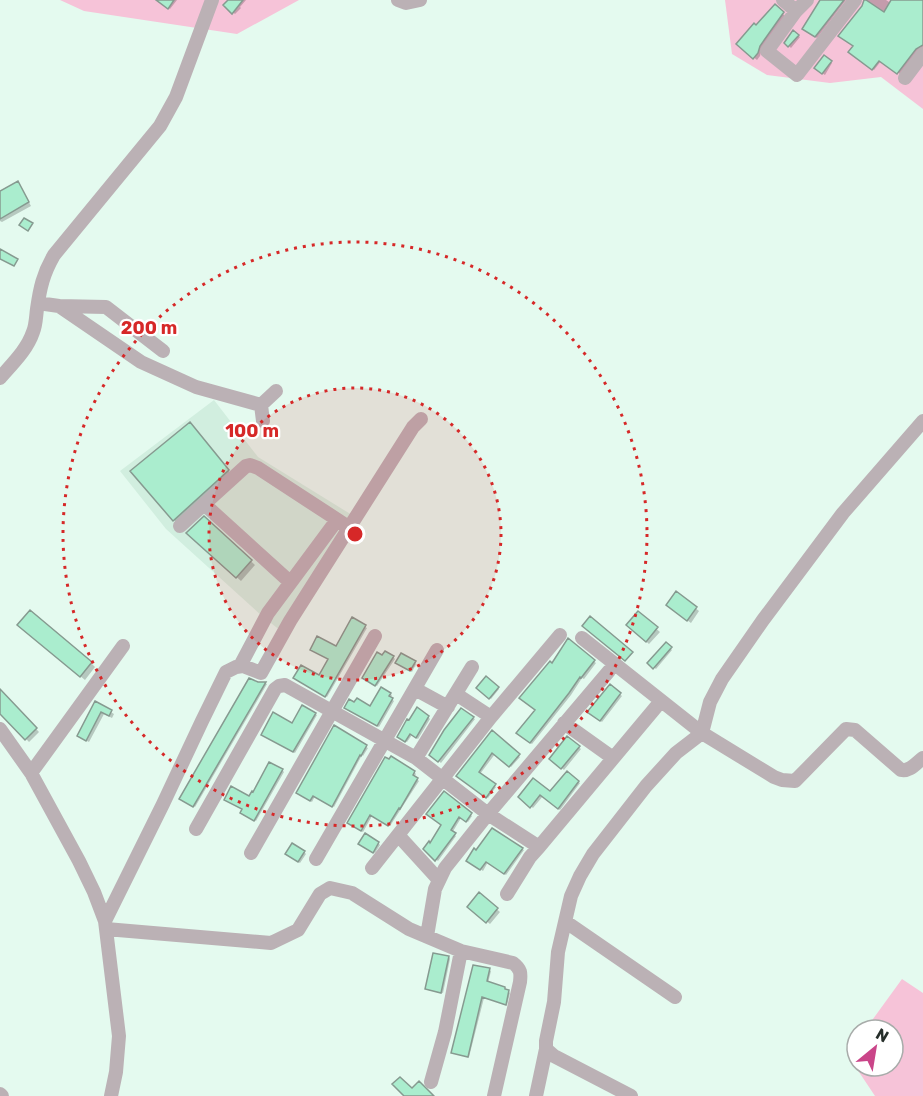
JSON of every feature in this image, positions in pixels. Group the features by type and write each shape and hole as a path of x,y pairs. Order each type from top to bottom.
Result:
{"street":[{"path":"0,378 31,338 41,282 54,255 160,126 169,111 212,0"},
{"path":"398,0 406,3 420,0"},
{"path":"783,0 796,11"},
{"path":"807,0 766,51 797,75 855,0"},
{"path":"905,78 923,54"},
{"path":"38,303 106,307 163,351"},
{"path":"59,306 141,362 196,387 261,405"},
{"path":"261,405 276,391"},
{"path":"261,405 263,422"},
{"path":"106,925 226,672 243,666 261,673 290,621 413,428 421,419"},
{"path":"536,1096 554,1002 558,952 571,896 580,876 593,854 646,786 676,753 702,733 710,702 718,687 763,620 843,513 923,421"},
{"path":"180,526 246,466 250,465 350,528"},
{"path":"204,504 290,582"},
{"path":"240,666 268,613 338,520"},
{"path":"372,868 490,717 560,635"},
{"path":"251,853 375,636"},
{"path":"582,638 702,733 782,780 795,781 846,729 855,730 901,770 910,769 923,758"},
{"path":"31,773 123,646"},
{"path":"316,859 437,650"},
{"path":"416,758 472,667"},
{"path":"427,936 435,889 445,868 609,670"},
{"path":"196,829 275,689 285,685 416,758 488,814 539,847"},
{"path":"415,689 448,707"},
{"path":"456,694 490,717"},
{"path":"507,894 530,857 656,707"},
{"path":"564,723 613,758"},
{"path":"0,729 31,773 79,861 106,925 118,1036 116,1072 111,1096"},
{"path":"398,835 439,880"},
{"path":"106,925 271,943 298,930 320,894 330,888 352,893 409,929 461,951 513,963 519,967 521,973 494,1096"},
{"path":"566,922 675,997"},
{"path":"431,1082 445,1032 461,951"},
{"path":"546,1049 554,1056 631,1096"}],"shaded area":[{"path":"60,0 299,0 237,34 84,11"},
{"path":"725,0 923,0 923,109 881,77 830,83 767,75 732,54"},
{"path":"214,400 258,457 352,515 281,631 166,529 120,471"},
{"path":"902,979 923,993 923,1096 875,1096 863,1078 905,1078 905,1018 874,1018"}],"building":[{"path":"156,0 174,0 168,9"},
{"path":"228,0 243,0 232,14 223,5"},
{"path":"820,0 844,0 815,37 802,29"},
{"path":"864,0 884,12 891,0 923,0 923,45 916,49 897,74 879,61 872,70 848,52 853,46 838,36 862,6"},
{"path":"775,4 784,12 753,59 736,44"},
{"path":"793,30 799,35 788,47 784,43"},
{"path":"824,55 832,61 822,74 814,68"},
{"path":"18,181 29,202 0,219 0,191"},
{"path":"24,218 33,223 28,231 19,225"},
{"path":"0,249 18,259 14,266 0,259"},
{"path":"190,422 229,470 173,521 130,471"},
{"path":"204,516 252,560 236,578 186,533"},
{"path":"676,591 697,607 687,621 666,605"},
{"path":"30,610 92,662 80,677 17,625"},
{"path":"638,611 658,627 646,642 626,625"},
{"path":"590,616 633,652 625,661 582,626"},
{"path":"352,617 366,625 325,697 293,678 301,665 319,675 328,659 310,650 317,636 336,646"},
{"path":"568,638 595,660 530,743 516,733 535,710 519,698 550,661 552,663"},
{"path":"666,642 672,647 653,669 647,663"},
{"path":"385,651 394,656 375,686 362,678 377,652 382,655"},
{"path":"401,653 416,661 410,671 395,663"},
{"path":"486,676 499,687 489,699 476,688"},
{"path":"249,678 258,682 266,682 193,807 179,799"},
{"path":"610,684 621,693 600,721 587,712"},
{"path":"381,687 391,693 389,696 393,698 377,726 344,708 349,699 354,702 357,698 370,706"},
{"path":"0,689 37,728 25,740 0,714"},
{"path":"95,701 112,710 109,716 101,712 86,741 77,736"},
{"path":"302,705 316,713 293,752 261,735 273,712 292,723"},
{"path":"417,707 429,716 416,738 410,734 405,742 397,737"},
{"path":"461,708 474,717 438,762 429,755"},
{"path":"334,725 367,745 332,807 313,796 310,801 296,793"},
{"path":"492,730 520,754 509,767 492,753 479,772 496,784 486,798 456,776"},
{"path":"567,736 580,746 561,769 549,759"},
{"path":"391,756 415,771 413,775 418,778 388,826 370,815 361,831 347,823 385,757 389,759"},
{"path":"269,762 283,769 254,821 240,813 242,809 224,800 231,786 249,796"},
{"path":"567,771 579,781 558,809 540,795 530,808 518,797 533,778 550,791"},
{"path":"444,791 472,813 466,822 459,817 451,830 456,833 435,861 423,849 429,841 430,843 441,825 426,814"},
{"path":"492,828 523,848 504,874 486,862 480,870 466,861"},
{"path":"365,833 379,842 373,853 358,844"},
{"path":"292,843 305,851 298,862 285,854"},
{"path":"479,892 498,908 486,923 467,907"},
{"path":"433,953 449,956 441,993 425,989"},
{"path":"473,965 490,968 487,981 509,990 506,1005 482,997 468,1057 451,1053"},
{"path":"400,1077 412,1088 419,1081 434,1096 404,1096 392,1084"}]}
